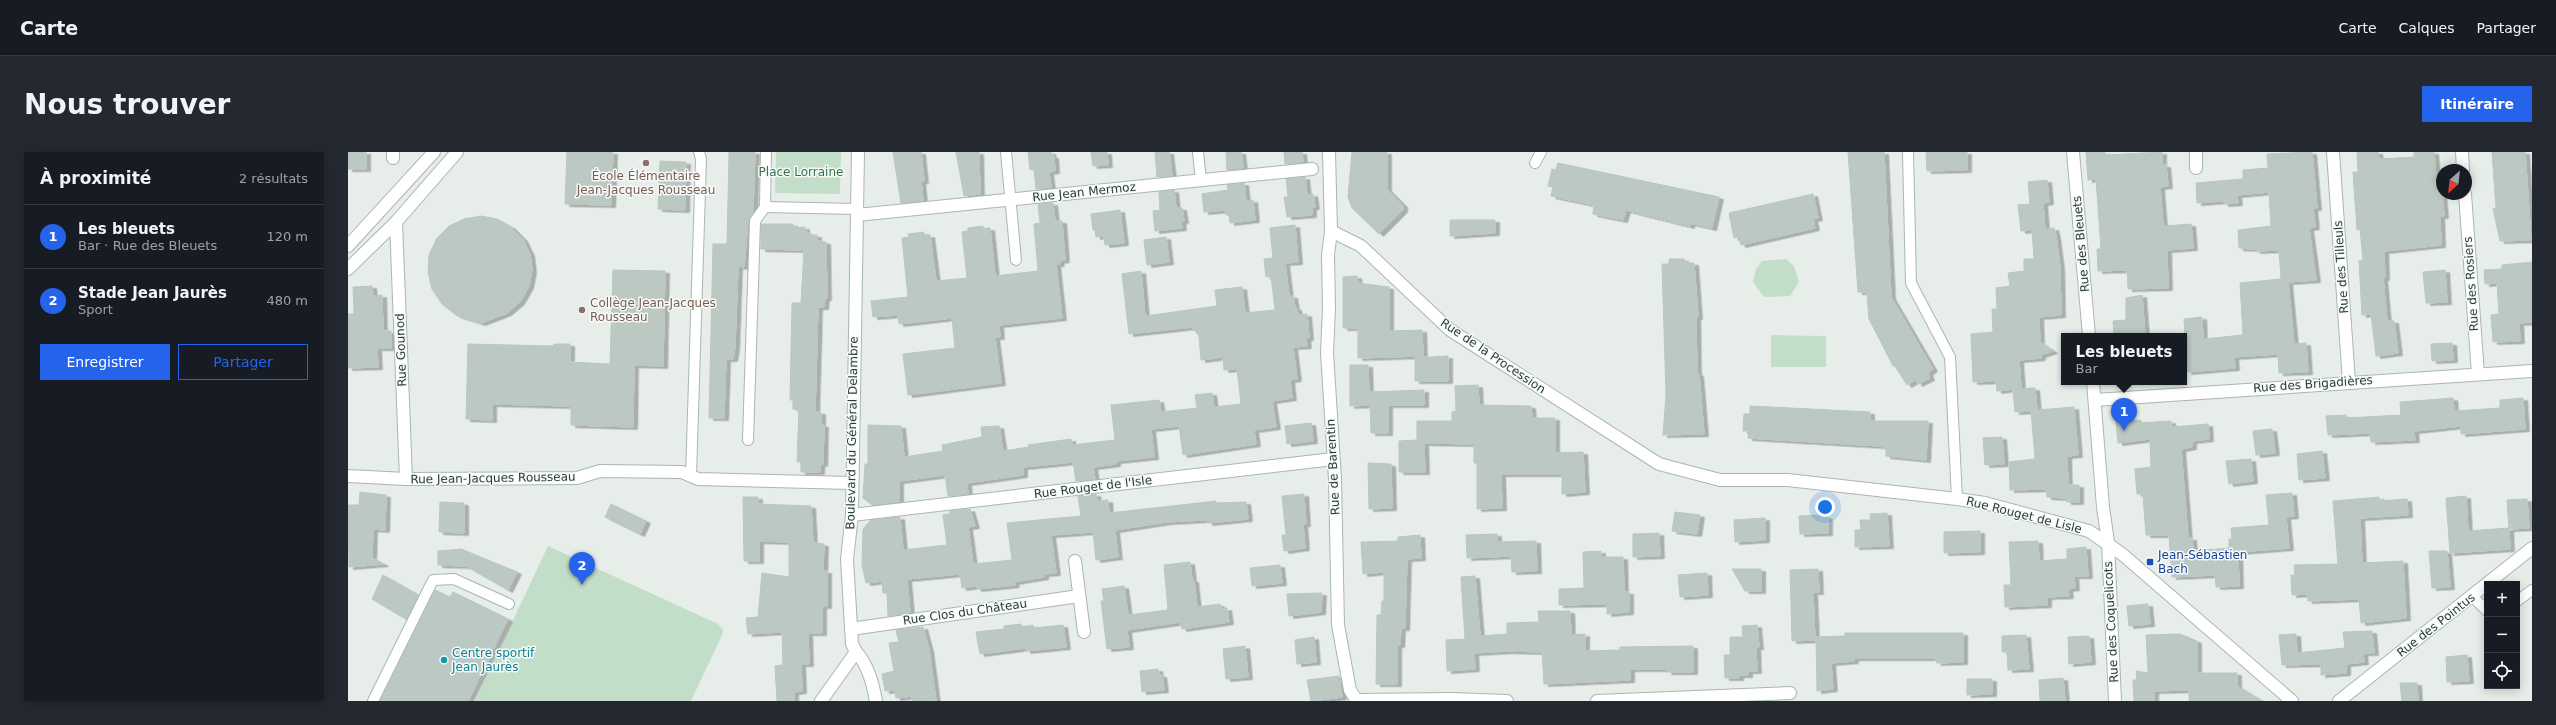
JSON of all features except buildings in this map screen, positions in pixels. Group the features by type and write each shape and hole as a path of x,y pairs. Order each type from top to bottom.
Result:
{"street":[{"path":"348,246 434,152"},
{"path":"348,269 396,222 456,152"},
{"name":"Boulevard du Général Delambre","path":"858,152 851,483 852,515 847,559 852,644 856,652 861,657 872,682 876,701"},
{"path":"1329,152 1331,231"},
{"name":"Rue des Bleuets","path":"2073,152 2089,333"},
{"path":"2196,152 2196,168"},
{"name":"Rue des Tilleuls","path":"2333,152 2349,382"},
{"path":"2462,152 2463,164"},
{"name":"Rue Jean Mermoz","path":"857,212 1010,200 1312,169"},
{"name":"Rue des Rosiers","path":"2465,200 2478,374"},
{"name":"Rue Gounod","path":"396,222 406,479"},
{"name":"Rue de Barentin","path":"1331,231 1328,255 1330,308 1327,353 1333,459 1338,625 1350,690 1356,701"},
{"name":"Rue de la Procession","path":"1331,231 1361,246 1450,330 1635,450 1659,464 1720,480"},
{"name":"Rue des Brigadières","path":"2095,400 2532,371"},
{"path":"2093,385 2102,507 2108,542"},
{"name":"Rue Rouget de l'Isle","path":"852,515 1333,459"},
{"name":"Rue Jean-Jacques Rousseau","path":"348,476 406,479 577,478 600,471 682,472 698,479 851,483"},
{"name":"Rue Rouget de Lisle","path":"1720,480 1788,480 1958,498 1985,503 2089,531 2108,542 2292,701"},
{"name":"Rue des Coquelicots","path":"2108,542 2115,701"},
{"name":"Rue des Pointus","path":"2339,701 2532,548"},
{"path":"1075,561 1084,632"},
{"name":"Rue Clos du Château","path":"851,629 1079,596"},
{"path":"822,701 856,652"},
{"path":"1597,701 1790,693"},
{"path":"1356,701 1452,698 1507,701"}],"lane":[{"path":"691,476 702,159 699,152"},
{"path":"748,440 755,221 765,207 766,152"},
{"path":"1006,152 1016,260"},
{"path":"1198,152 1201,181"},
{"path":"1535,163 1541,152"},
{"path":"1908,152 1911,282 1950,357 1958,498"},
{"path":"765,207 857,212"},
{"path":"373,701 433,580 454,579 509,604"},
{"path":"2520,599 2532,590"},
{"path":"2472,596 2484,608"}],"green space":[{"name":"Place Lorraine","path":"776,152 841,152 840,194 775,193"},
{"path":"1786,259 1794,266 1799,282 1790,296 1764,297 1753,282 1756,269 1762,261"},
{"path":"1771,335 1826,336 1826,367 1771,367"},
{"path":"548,546 718,624 723,630 722,635 691,701 475,701"}],"place":[{"name":"École Élémentaire Jean-Jacques Rousseau","path":"646,163"},
{"name":"Collège Jean-Jacques Rousseau","path":"582,310"},
{"name":"Les bleuets","path":"2124,431"},
{"name":"Jean-Sébastien Bach","path":"2150,562"},
{"name":"Stade Jean Jaurès","path":"582,585"},
{"name":"Centre sportif Jean Jaurès","path":"444,660"}]}
